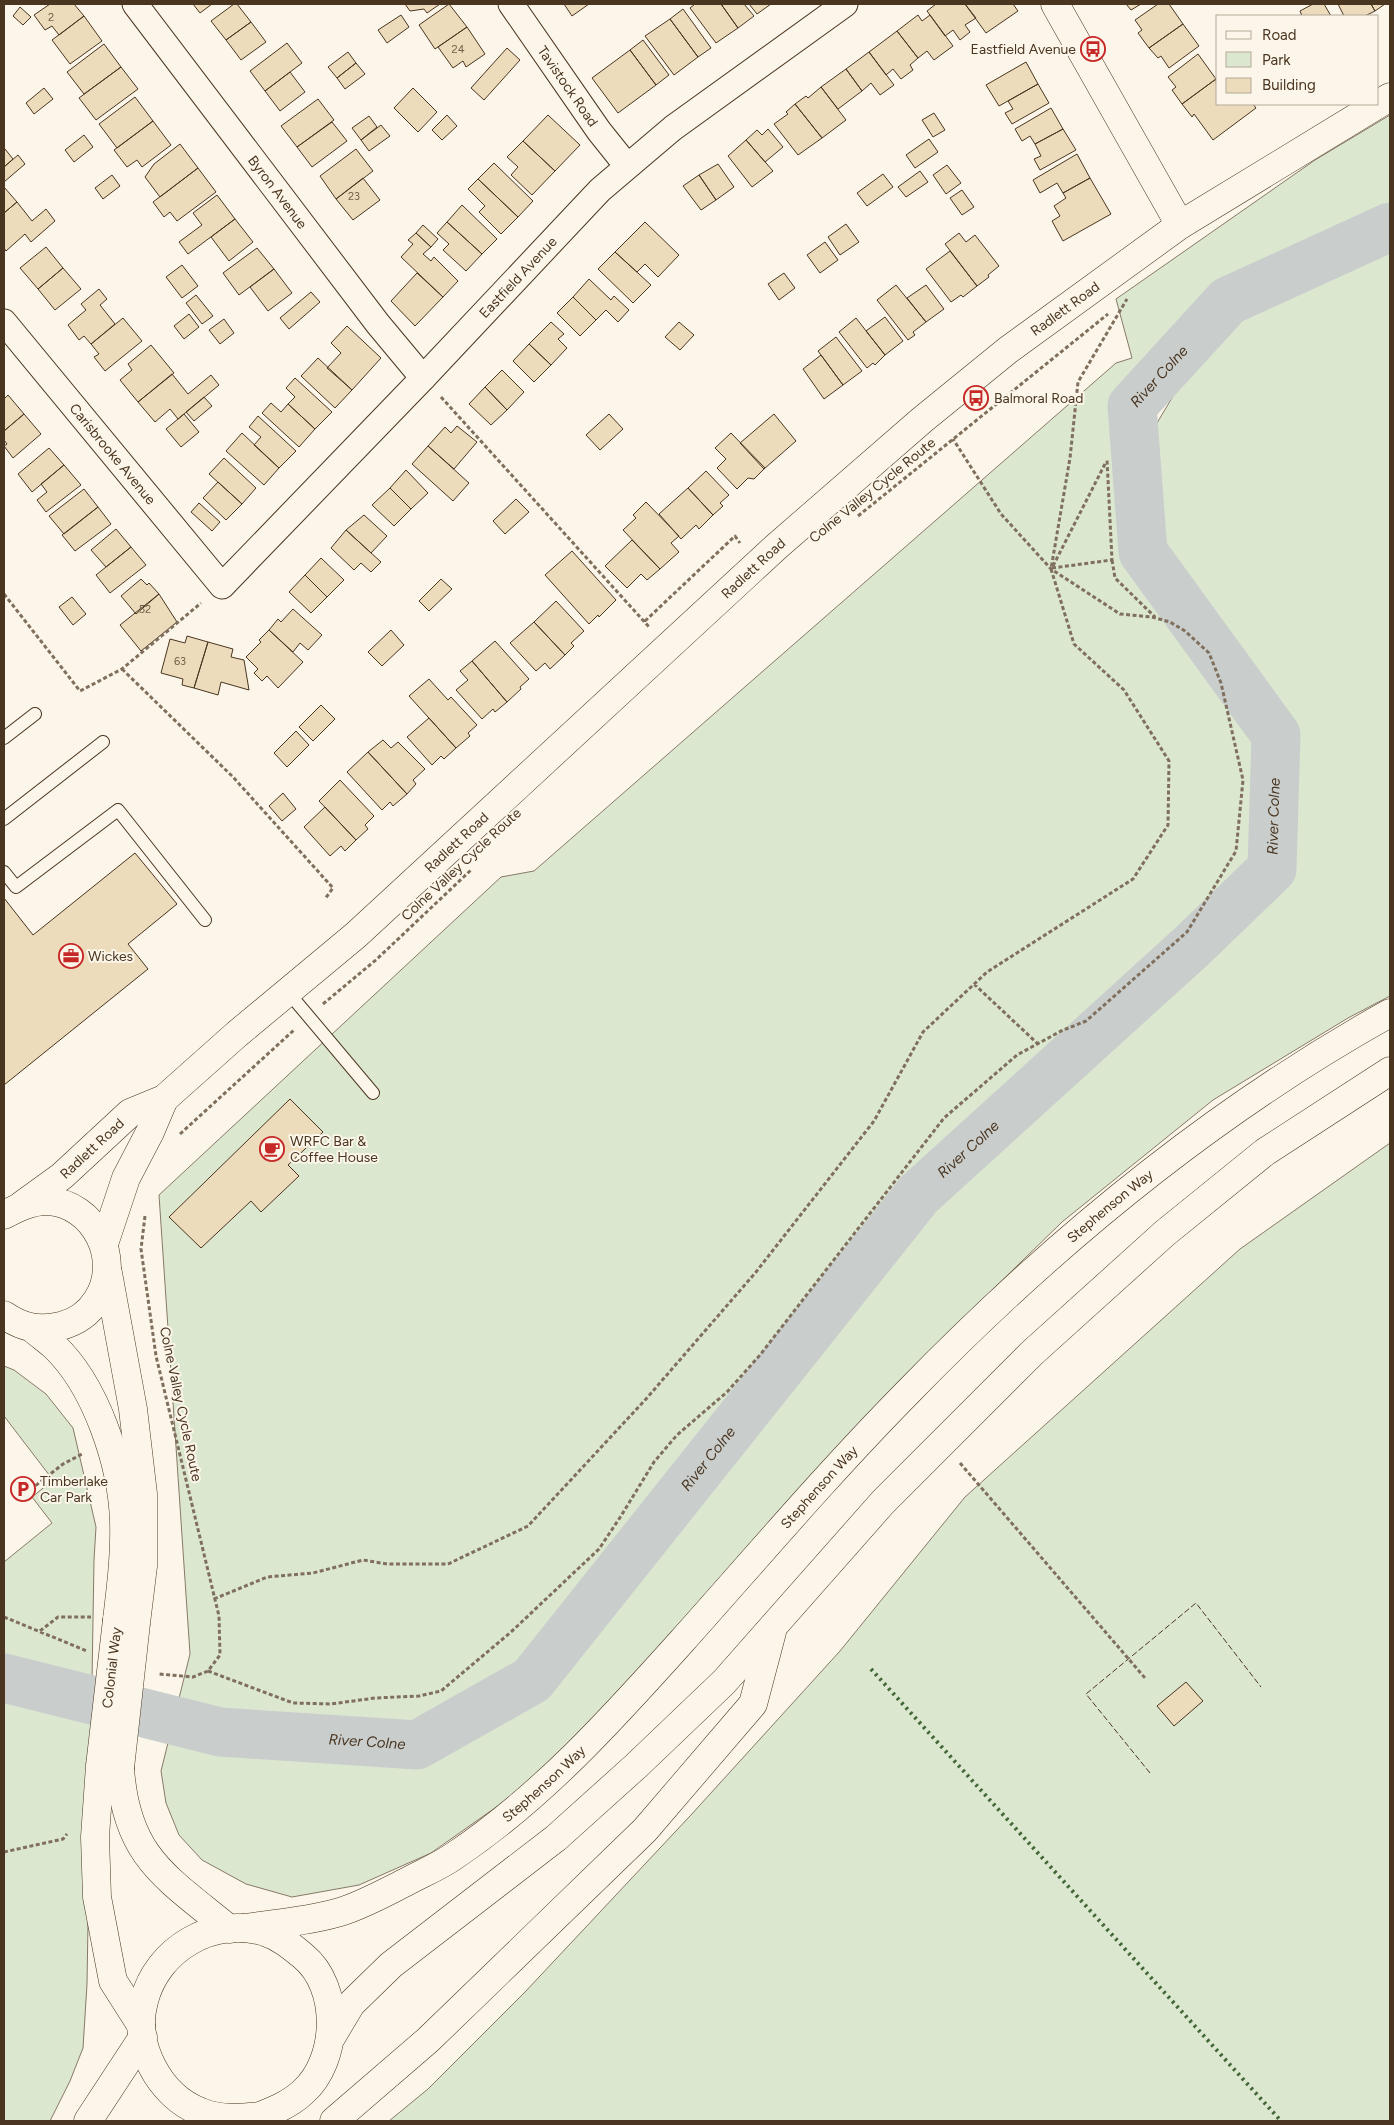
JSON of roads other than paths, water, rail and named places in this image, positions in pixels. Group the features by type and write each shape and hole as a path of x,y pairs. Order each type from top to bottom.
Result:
{"main road":[{"path":"1055,4 1180,225"},
{"name":"Radlett Road","path":"1379,104 1390,97"},
{"name":"Radlett Road","path":"13,1210 62,1176 130,1113 164,1099 356,935 680,635 866,467 1008,350 1180,225 1377,105"},
{"name":"Stephenson Way","path":"142,2031 144,2000 159,1967 177,1948 199,1935 340,1912 388,1892 451,1858 506,1818 604,1728 828,1477 907,1392 991,1309 1036,1268 1101,1211 1168,1158 1240,1107 1390,1013"},
{"path":"142,2031 146,2053 159,2079 178,2099 201,2112 234,2119 254,2119 285,2106 305,2090 319,2071 332,2036 350,2004 391,1965 556,1838 636,1766 724,1682 883,1502 1032,1352 1165,1233 1265,1152 1390,1071"},
{"name":"Radlett Road","path":"104,1244 126,1178 150,1132 164,1099"},
{"path":"13,1210 47,1201 72,1208 92,1223 104,1244"},
{"name":"Colonial Way","path":"104,1244 133,1409 143,1494 143,1566 117,1620"},
{"path":"14,1323 46,1330 71,1324 90,1310 103,1291 108,1273"},
{"name":"Colonial Way","path":"14,1323 54,1346 88,1393 104,1427 118,1469 124,1521 122,1577 117,1620 110,1767 95,1837 96,1897 113,1981 142,2031"},
{"path":"334,2121 428,2040 644,1830 753,1704 773,1626"},
{"name":"Colonial Way","path":"110,1767 138,1842 148,1858 176,1886 237,1928"},
{"path":"237,1928 264,1932 284,1940 307,1960 322,1980 330,2004 332,2036"},
{"path":"88,2121 142,2031"}],"street":[{"name":"Byron Avenue","path":"135,4 378,324 423,378"},
{"name":"Tavistock Road","path":"511,4 599,131 627,166"},
{"name":"Eastfield Avenue","path":"222,586 423,378 593,198 627,166 673,128 845,4"},
{"name":"Carisbrooke Avenue","path":"4,322 222,586"}],"lane":[{"path":"4,738 34,714"},
{"path":"4,819 103,742"},
{"path":"4,872 16,887 118,810 205,920"},
{"path":"288,992 373,1093"}],"waterway":[{"name":"River Colne","path":"4,1678 220,1732 417,1745 532,1680 919,1194 1192,946 1272,869 1276,735 1143,552 1132,406 1228,301 1390,227"}],"place":[{"name":"Eastfield Avenue","path":"1093,49"},
{"name":"Balmoral Road","path":"976,398"},
{"name":"Wickes","path":"71,956"},
{"name":"WRFC Bar & Coffee House","path":"272,1149"},
{"name":"Timberlake Car Park","path":"23,1489"}]}
